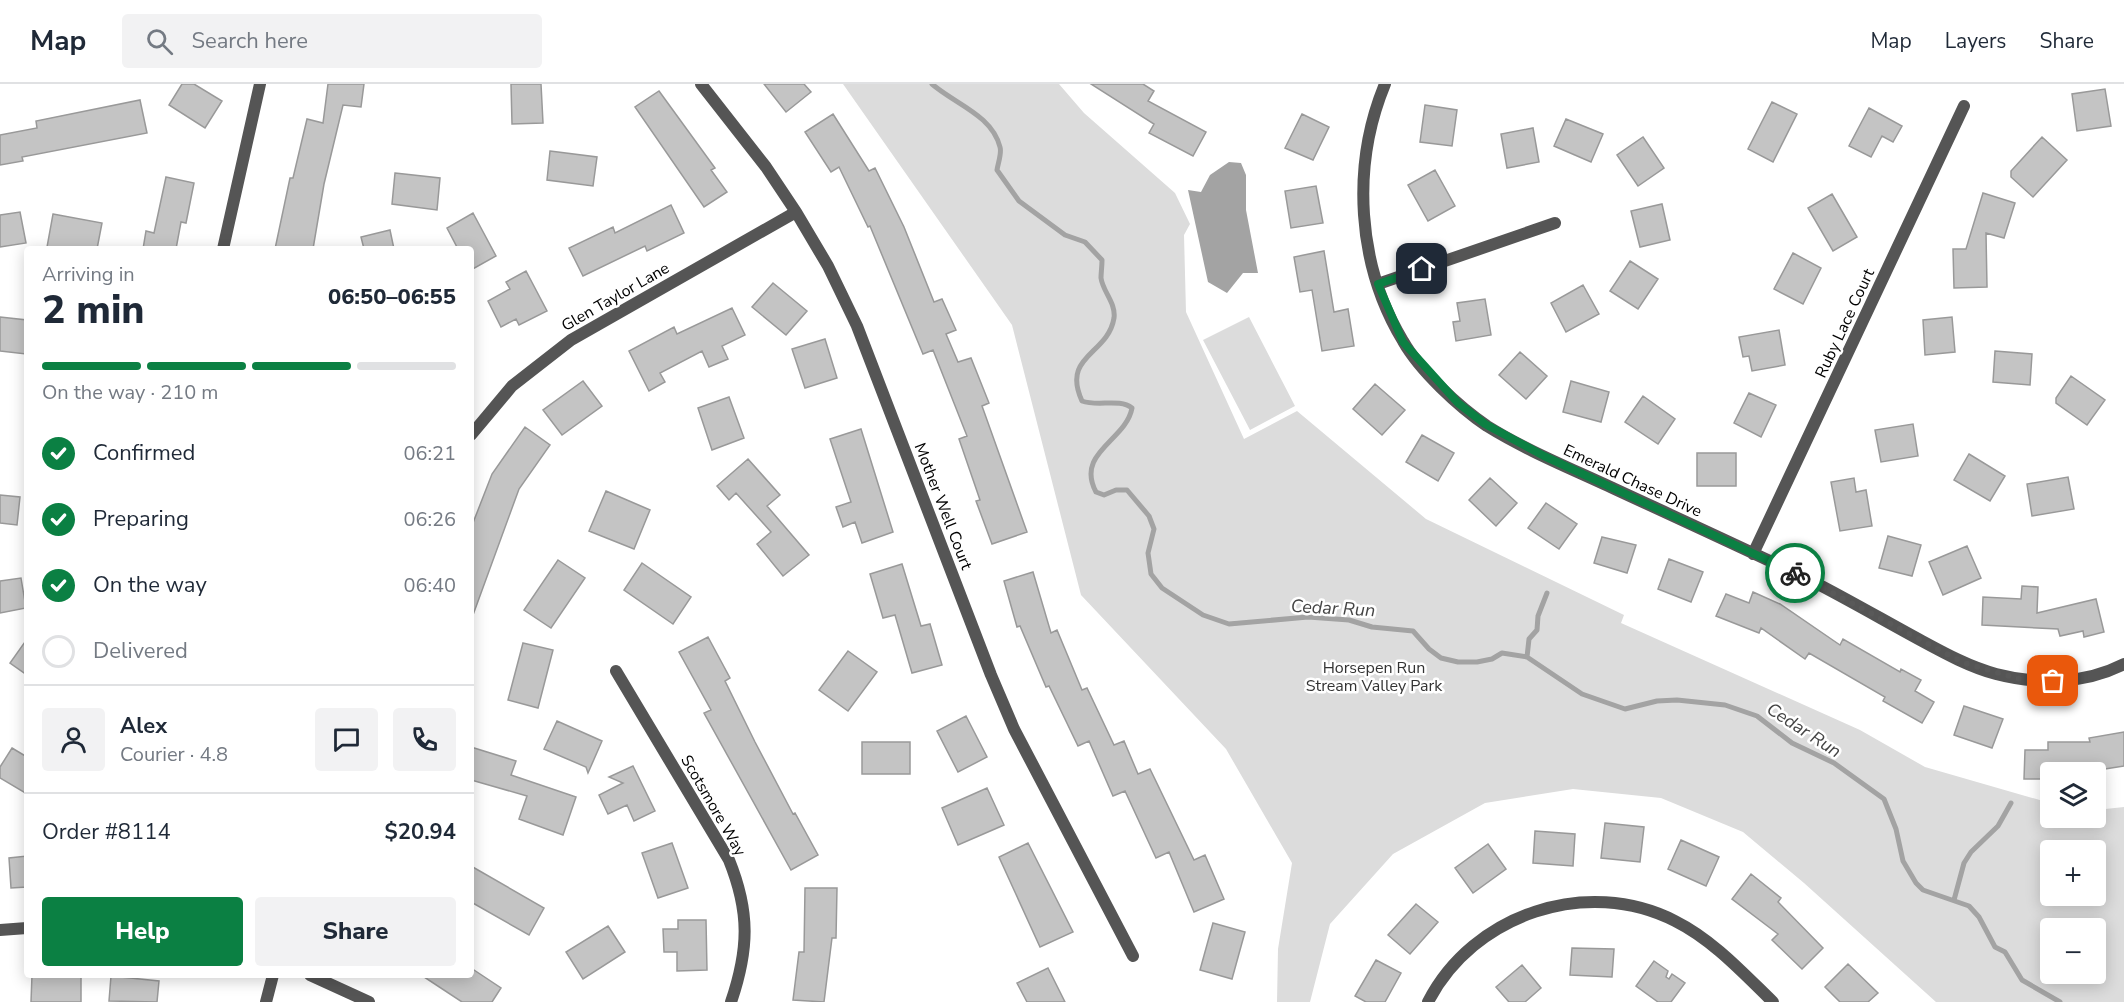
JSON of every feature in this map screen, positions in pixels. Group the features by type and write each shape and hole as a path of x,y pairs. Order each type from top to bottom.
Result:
{"street":[{"path":"225,246 261,84"},
{"name":"Mother Well Court","path":"701,84 766,167 828,266 857,326 991,675 1014,729 1133,956"},
{"name":"Emerald Chase Drive","path":"1385,84 1367,140 1363,174 1363,208 1368,248 1378,284 1403,342 1458,403 1485,424 1544,456 1815,583 1964,663 1995,674 2023,680 2053,681 2098,675 2124,664"},
{"name":"Ruby Lace Court","path":"1753,554 1964,106"},
{"name":"Glen Taylor Lane","path":"474,431 512,386 571,340 796,212"},
{"path":"1378,284 1555,223"},
{"name":"Scotsmore Way","path":"616,671 729,860 739,884 745,912 746,940 742,969 731,1002"},
{"path":"1428,1002 1443,977 1459,958 1504,924 1558,905 1588,902 1617,903 1648,910 1674,920 1698,934 1773,1002"},
{"path":"0,930 24,928"},
{"path":"266,1002 272,978"},
{"path":"317,978 369,1002"}],"green space":[{"name":"Horsepen Run Stream Valley Park","path":"843,84 1059,84 1084,113 1175,193 1190,224 1184,235 1186,312 1244,439 1297,411 1426,519 1624,615 1621,623 1860,730 1925,767 2040,800 2040,828 2106,828 2106,809 2124,807 2124,1002 1936,1002 1804,883 1743,832 1661,798 1573,789 1485,803 1393,854 1330,924 1310,1002 1277,1002 1278,949 1292,863 1226,749 1081,595 1012,325"},
{"path":"1249,317 1295,406 1250,430 1203,340"}],"shaded area":[{"path":"1229,162 1241,163 1246,175 1246,210 1258,273 1243,273 1227,293 1208,282 1188,190 1201,192 1210,175"}],"building":[{"path":"182,84 194,84 222,101 205,128 169,105"},
{"path":"328,84 364,84 361,107 343,105 324,184 314,246 276,246 290,178 293,178 307,119 323,123"},
{"path":"511,84 541,84 543,123 512,124"},
{"path":"764,84 804,84 811,92 786,112"},
{"path":"1091,84 1143,84 1154,91 1148,101 1206,132 1193,156 1149,133 1154,124"},
{"path":"2105,89 2111,126 2077,131 2072,94"},
{"path":"659,91 715,168 711,170 727,192 704,207 635,107"},
{"path":"140,100 147,133 22,157 23,161 0,165 0,135 37,128 36,121"},
{"path":"1772,102 1797,114 1773,162 1748,149"},
{"path":"1425,105 1457,110 1452,146 1420,142"},
{"path":"1869,108 1902,126 1893,142 1882,136 1871,157 1849,146"},
{"path":"833,114 869,171 875,168 904,227 934,302 942,299 956,330 946,334 958,362 971,358 989,403 982,406 1027,532 992,544 976,501 980,500 959,439 967,436 933,350 923,354 870,226 868,227 839,167 831,172 805,132"},
{"path":"1302,114 1329,127 1313,160 1285,148"},
{"path":"1566,119 1603,134 1591,162 1554,146"},
{"path":"1533,128 1539,162 1507,168 1501,134"},
{"path":"1643,137 1664,168 1638,186 1617,155"},
{"path":"2042,137 2067,160 2033,197 2011,177 2011,171"},
{"path":"550,151 597,157 593,186 547,180"},
{"path":"1435,170 1455,206 1428,221 1408,185"},
{"path":"395,173 440,178 437,210 392,204"},
{"path":"166,177 194,183 186,223 181,222 177,246 144,246 146,231 154,233"},
{"path":"1316,186 1323,223 1291,228 1285,191"},
{"path":"1983,193 2015,203 2004,238 1986,233 1987,287 1954,288 1953,249 1966,249"},
{"path":"1832,194 1857,237 1833,251 1808,208"},
{"path":"1662,204 1670,240 1640,247 1631,211"},
{"path":"671,205 684,233 647,251 645,246 583,276 569,248 613,227 615,233"},
{"path":"20,212 26,243 0,247 0,215"},
{"path":"473,213 496,256 474,268 474,246 456,246 447,228"},
{"path":"53,214 102,223 98,246 47,246"},
{"path":"390,230 393,246 363,246 361,237"},
{"path":"1324,251 1334,312 1348,309 1354,346 1322,351 1312,290 1300,292 1294,257"},
{"path":"1793,253 1821,268 1803,304 1774,289"},
{"path":"1630,261 1658,279 1638,309 1610,291"},
{"path":"526,271 547,311 519,325 516,319 501,327 488,301 510,289 506,282"},
{"path":"773,283 807,311 786,335 752,307"},
{"path":"1583,285 1599,314 1566,332 1551,303"},
{"path":"1485,299 1491,335 1456,341 1453,322 1460,321 1457,303"},
{"path":"732,308 745,335 722,346 728,359 709,367 702,351 660,373 665,382 649,391 629,351 674,327 677,334"},
{"path":"0,317 24,320 24,354 0,351"},
{"path":"1952,317 1955,352 1925,355 1923,320"},
{"path":"1779,330 1785,365 1752,371 1749,356 1743,357 1739,337"},
{"path":"825,339 837,378 805,388 792,349"},
{"path":"1995,351 2032,354 2030,385 1993,382"},
{"path":"1520,352 1547,376 1526,399 1499,375"},
{"path":"2071,376 2105,400 2087,425 2056,403 2056,398"},
{"path":"583,381 602,406 562,435 543,410"},
{"path":"1571,381 1609,392 1601,422 1563,412"},
{"path":"1375,384 1405,410 1382,435 1353,409"},
{"path":"1749,393 1776,405 1761,437 1734,423"},
{"path":"1643,396 1675,419 1658,444 1625,422"},
{"path":"729,397 744,438 712,450 698,408"},
{"path":"1913,424 1918,456 1881,462 1875,430"},
{"path":"525,427 550,445 519,489 474,612 474,520 492,474"},
{"path":"861,429 893,532 862,543 855,522 843,527 836,507 851,502 830,439"},
{"path":"1422,435 1454,453 1438,481 1406,462"},
{"path":"1697,453 1736,453 1736,486 1697,486"},
{"path":"1969,454 2005,476 1990,501 1954,480"},
{"path":"748,459 780,495 767,506 809,555 783,576 757,544 771,532 736,493 729,500 717,486"},
{"path":"2068,477 2074,509 2032,516 2027,484"},
{"path":"1490,478 1517,503 1496,526 1469,500"},
{"path":"1854,478 1856,492 1866,490 1872,526 1840,531 1831,482"},
{"path":"606,491 650,510 634,549 589,531"},
{"path":"0,495 20,497 17,525 0,523"},
{"path":"1546,503 1577,524 1559,549 1528,528"},
{"path":"1888,536 1921,545 1912,576 1879,568"},
{"path":"1602,537 1636,545 1627,573 1594,563"},
{"path":"1967,546 1981,578 1943,595 1929,562"},
{"path":"1669,559 1703,572 1691,602 1658,589"},
{"path":"558,560 585,578 551,628 524,610"},
{"path":"642,563 691,597 673,624 624,590"},
{"path":"902,564 921,626 930,624 942,665 912,673 895,615 883,618 870,574"},
{"path":"1033,572 1051,633 1057,630 1082,690 1087,688 1114,745 1124,741 1138,774 1150,769 1194,860 1205,855 1224,899 1194,912 1169,852 1156,858 1125,791 1113,796 1089,741 1078,746 1049,686 1046,687 1020,626 1017,627 1004,581"},
{"path":"21,578 24,608 0,613 0,581"},
{"path":"2022,586 2038,587 2037,613 2096,599 2104,632 2084,637 2083,631 2060,636 2058,629 1982,625 1983,597 2021,599"},
{"path":"1753,592 1780,604 1840,645 1843,639 1900,672 1901,669 1921,680 1915,691 1934,702 1922,723 1883,701 1885,697 1809,653 1805,659 1761,628 1759,633 1716,616 1726,594 1749,603"},
{"path":"708,637 730,678 725,681 755,742 793,814 795,813 818,855 791,870 704,713 711,710 679,652"},
{"path":"24,643 24,673 10,663"},
{"path":"523,643 553,650 538,708 508,700"},
{"path":"848,651 877,672 848,711 819,690"},
{"path":"1964,706 2003,719 1992,748 1954,735"},
{"path":"966,716 987,757 958,772 937,731"},
{"path":"557,721 602,741 588,773 586,767 544,749"},
{"path":"2124,732 2124,766 2106,769 2106,762 2040,762 2040,779 2024,779 2025,750 2048,750 2048,742 2090,742 2089,738"},
{"path":"862,742 910,742 910,774 862,774"},
{"path":"12,748 24,755 24,792 0,778 0,767"},
{"path":"474,748 516,761 511,775 576,797 563,835 519,819 527,796 474,781"},
{"path":"633,766 655,811 634,821 627,805 608,814 599,795 623,783 609,777"},
{"path":"987,788 1004,825 958,845 942,808"},
{"path":"1605,823 1644,827 1640,862 1601,858"},
{"path":"1535,831 1575,834 1573,866 1533,863"},
{"path":"1681,840 1719,857 1706,886 1668,869"},
{"path":"672,843 688,888 658,898 642,853"},
{"path":"1028,843 1073,932 1040,947 999,857"},
{"path":"1488,844 1506,869 1473,893 1455,868"},
{"path":"24,856 24,887 11,888 9,858"},
{"path":"474,868 544,908 529,935 474,904"},
{"path":"1751,874 1781,898 1778,902 1823,948 1802,969 1772,940 1778,934 1732,899"},
{"path":"805,888 837,888 836,938 832,938 824,1002 793,1000 799,952 804,952"},
{"path":"1416,904 1438,922 1410,954 1388,935"},
{"path":"678,920 706,920 707,970 677,971 677,952 664,952 663,929 678,929"},
{"path":"1213,923 1245,932 1232,979 1200,970"},
{"path":"608,926 625,952 583,979 566,952"},
{"path":"1572,948 1614,949 1612,977 1570,975"},
{"path":"1376,960 1401,973 1385,1002 1366,1002 1355,996"},
{"path":"1654,961 1668,971 1666,977 1669,979 1672,974 1685,983 1671,1002 1658,1002 1636,986"},
{"path":"1848,964 1878,993 1868,1002 1840,1002 1825,987"},
{"path":"1522,965 1541,988 1525,1002 1509,1002 1496,987"},
{"path":"1048,968 1065,1002 1027,1002 1017,983"},
{"path":"474,970 501,988 492,1002 462,1002 426,978 474,978"},
{"path":"32,978 81,978 81,1002 31,1002"},
{"path":"111,978 159,981 157,1002 109,1001"}],"waterway":[{"name":"Cedar Run","path":"932,84 972,111 989,126 996,136 1000,149 997,170 1019,201 1065,235 1085,242 1102,260 1101,278 1113,307 1114,318 1104,340 1081,364 1077,374 1077,386 1082,401 1115,403 1132,408 1121,429 1097,457 1092,467 1091,478 1096,492 1104,495 1116,490 1127,490 1149,516 1154,529 1148,553 1151,574 1162,588 1203,615 1229,624 1308,617 1349,620 1372,627 1413,631 1429,649 1441,658 1458,662 1477,662 1492,659 1502,653 1527,657 1582,694 1625,709 1657,701 1677,700 1725,705 1757,716 1792,743 1834,763 1884,799 1896,829 1903,861 1916,883 1923,890 1969,906 1979,917 1995,947 2005,952 2022,980 2060,1002"},
{"path":"1527,657 1529,639 1537,630 1538,616 1547,593"},
{"path":"1954,900 1964,863 1971,852 1998,826 2011,803"}],"way so far":[{"path":"1795,573 1964,663 1995,674 2023,680 2053,681"}],"route":[{"path":"1422,269 1378,284 1403,342 1430,375 1458,403 1508,438 1795,573"}]}
